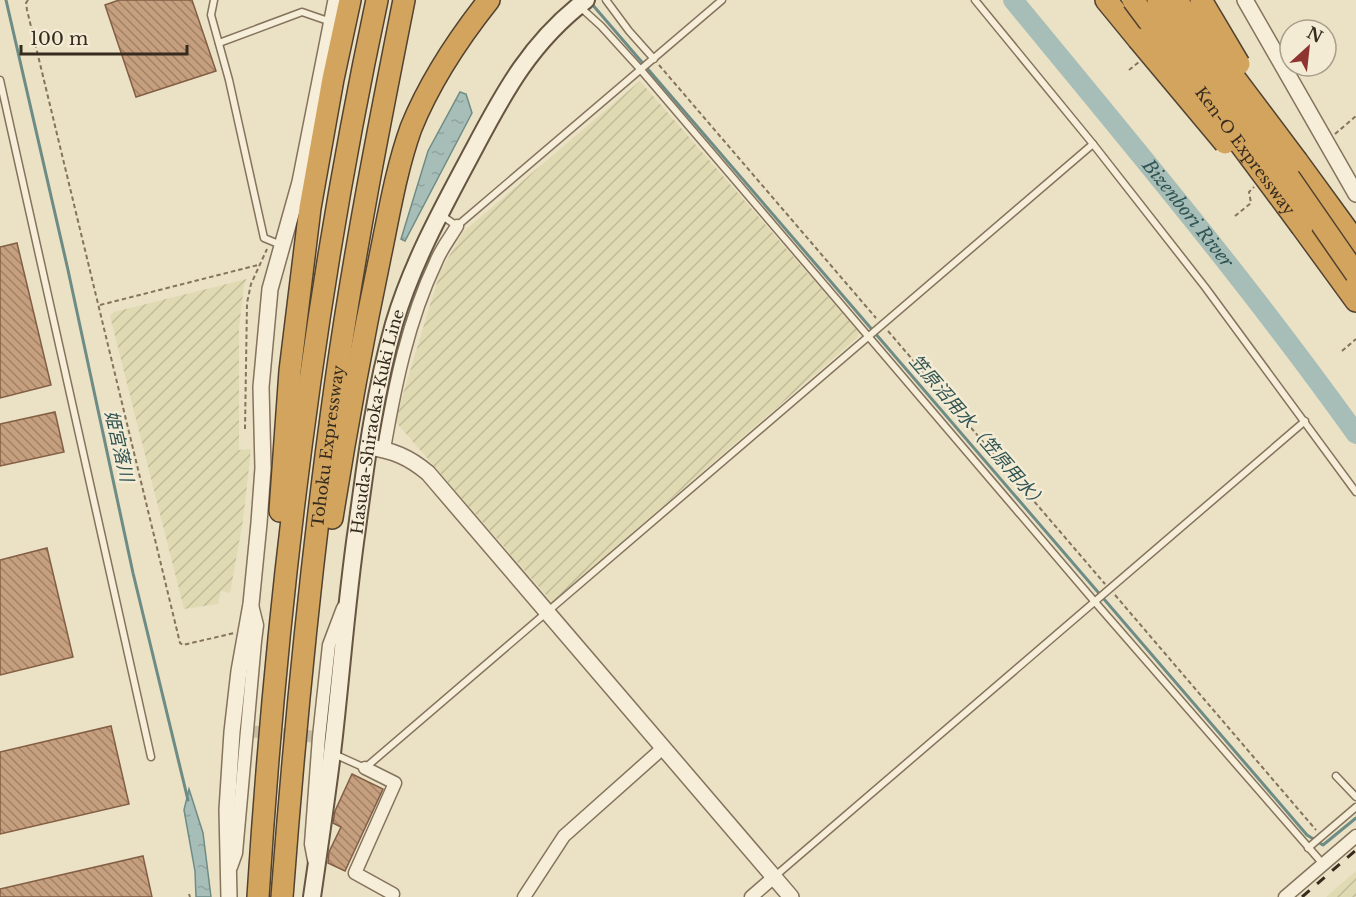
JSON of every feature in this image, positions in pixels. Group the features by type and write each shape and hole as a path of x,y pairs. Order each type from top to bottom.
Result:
{"highway":[{"path":"281,620 281,495 290,371 310,208 350,0"},
{"name":"Tohoku Expressway","path":"258,897 281,620 308,398 336,213 376,0"},
{"name":"Tohoku Expressway","path":"282,897 306,623 336,379 404,0"},
{"path":"1106,0 1215,132 1302,227"},
{"name":"Ken-O Expressway","path":"1132,0 1356,301"},
{"name":"Ken-O Expressway","path":"1158,0 1268,147 1356,274"},
{"path":"1176,0 1356,242"},
{"path":"1201,0 1297,161"},
{"path":"306,623 330,530 366,324 402,156 436,76 449,53 486,6"}],"main road":[{"name":"Hasuda-Shiraoka-Kuki Line","path":"312,897 332,753 347,597 376,448 382,373 394,323 410,279 440,215 501,98 530,53 553,28 582,3"}],"street":[{"path":"229,897 227,810 232,732 239,671 251,604 263,468 261,387 270,290 275,266 275,246 300,182 336,0"},
{"path":"1245,0 1356,194"},
{"path":"457,226 436,260 410,329 396,387 376,448 398,453 416,462 428,473 791,897"},
{"path":"316,870 311,844 323,703 330,645 347,597"},
{"path":"228,874 236,853 254,652 256,625 251,604"},
{"path":"524,897 564,836 664,747"},
{"path":"364,768 395,783 355,873 393,894"},
{"path":"1285,897 1356,836"},
{"path":"751,897 774,877"}],"lane":[{"path":"214,0 211,15 264,238 275,246"},
{"path":"606,0 654,59"},
{"path":"440,215 457,226 722,0"},
{"path":"975,0 1206,287 1356,492"},
{"path":"582,3 1095,601 1310,847 1323,865"},
{"path":"219,43 302,12 331,22"},
{"path":"0,80 151,757"},
{"path":"332,753 364,768 1093,144"},
{"path":"774,877 1305,422"},
{"path":"1336,776 1356,797"},
{"path":"1310,847 1356,807"}],"path":[{"path":"28,0 27,10 180,643 183,645 236,633 246,633"},
{"path":"654,59 1321,838"},
{"path":"245,429 247,303 259,265 275,246"},
{"path":"99,305 259,265 275,266"},
{"path":"1342,351 1356,339"}],"shaded area":[{"path":"640,81 859,332 858,337 552,602 395,421 440,272 463,232"},
{"path":"247,279 244,285 239,328 239,450 251,449 243,520 230,593 221,591 218,604 184,609 110,316 114,312"},
{"path":"1356,871 1356,897 1326,897"}],"water":[{"path":"460,92 466,94 472,113 405,241 401,239 428,151"},
{"path":"189,789 203,833 211,897 196,897 195,871 184,810"}],"building":[{"path":"119,0 192,0 216,71 136,97 105,5"},
{"path":"17,243 51,385 0,398 0,247"},
{"path":"55,412 64,452 0,466 0,424"},
{"path":"47,548 73,657 0,675 0,560"},
{"path":"111,726 129,804 0,834 0,752"},
{"path":"352,774 383,789 345,871 328,863 329,852 341,827 333,823 335,811"},
{"path":"143,856 152,897 0,897 0,889"}],"waterway":[{"name":"姫宮落川","path":"6,0 68,270 133,573 188,800"},
{"name":"Bizenbori River","path":"1013,0 1231,268 1356,434"},
{"name":"笠原沼用水（笠原用水）","path":"591,3 1307,835 1323,845 1356,818"}],"tunnel":[{"path":"247,731 319,737"}],"railway":[{"path":"1302,897 1356,850"}]}
